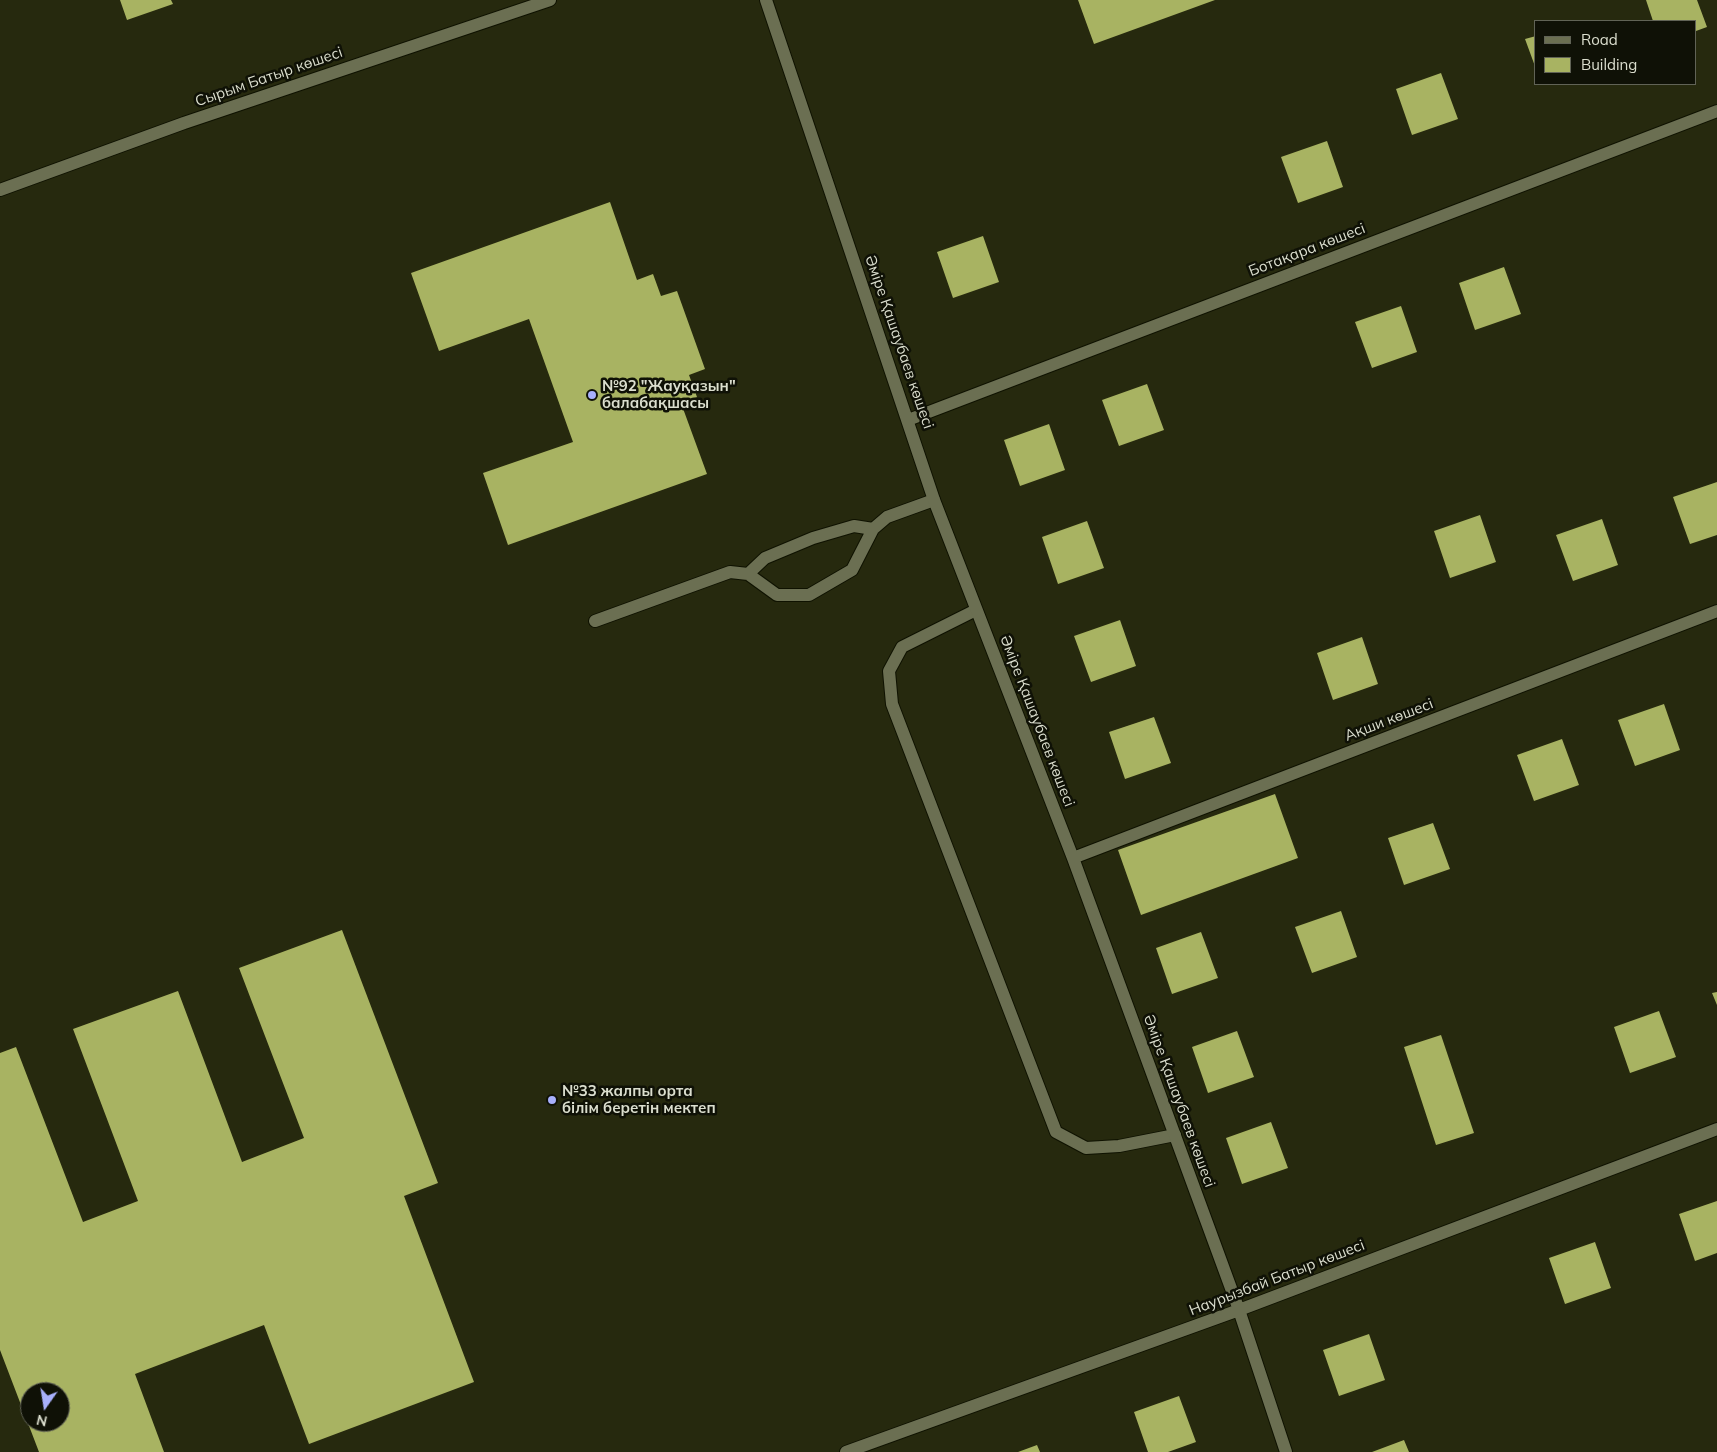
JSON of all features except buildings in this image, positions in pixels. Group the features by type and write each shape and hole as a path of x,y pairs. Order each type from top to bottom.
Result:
{"street":[{"name":"Сырым Батыр көшесі","path":"0,190 194,120 550,0"},
{"name":"Әміре Қашаубаев көшесі","path":"766,0 934,500 1073,858 1239,1310 1286,1452"},
{"name":"Ботақара көшесі","path":"908,420 1717,111"},
{"path":"595,621 730,572 748,574 777,595 809,595 852,570 874,529 887,517 934,500"},
{"path":"748,574 765,558 813,538 854,526 874,529"},
{"path":"976,610 902,646 889,671 892,704 1056,1132 1086,1148 1119,1146 1175,1136"},
{"name":"Ақши көшесі","path":"1073,858 1717,611"},
{"name":"Наурызбай Батыр көшесі","path":"846,1452 1239,1310 1717,1129"}],"place":[{"name":"№92 \"Жауқазын\" балабақшасы","path":"592,395"},
{"name":"№33 жалпы орта білім беретін мектеп","path":"552,1100"}]}
